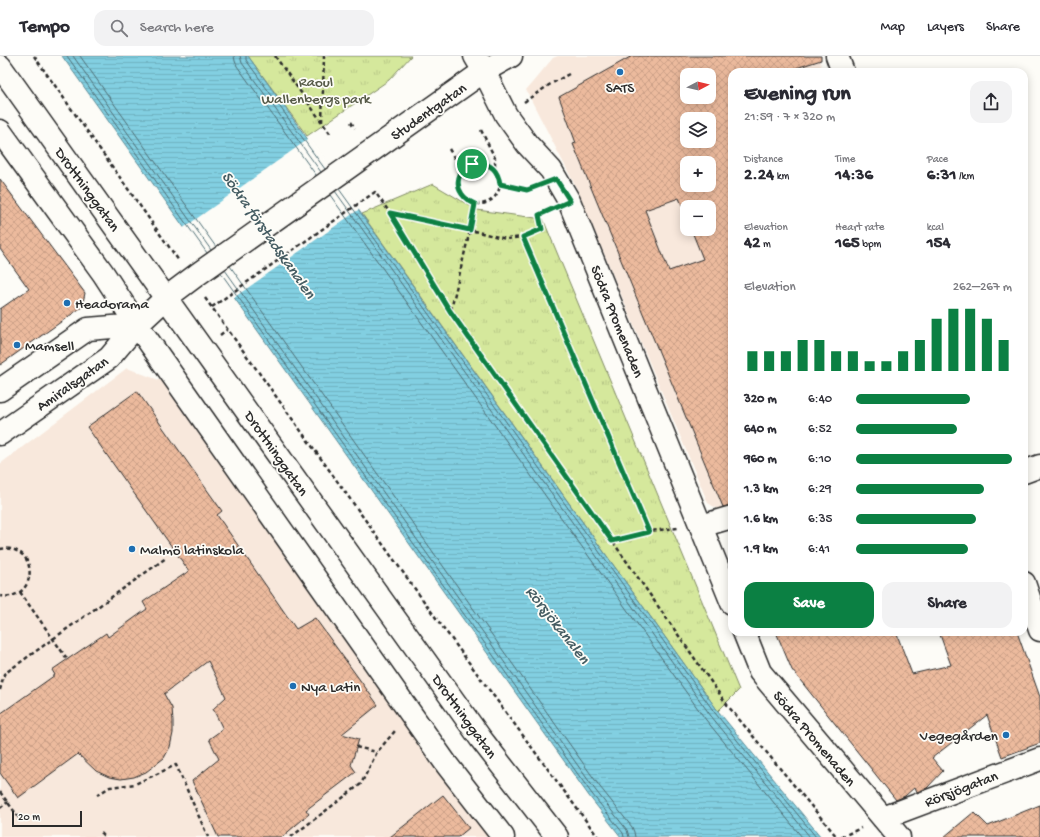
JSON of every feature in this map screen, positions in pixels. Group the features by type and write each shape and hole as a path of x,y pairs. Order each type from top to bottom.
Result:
{"main road":[{"name":"Studentgatan","path":"195,277 347,169 479,64 511,56"},
{"path":"837,56 842,68"},
{"name":"Södra Promenaden","path":"479,64 506,116 527,144 551,170 570,201 728,593"},
{"name":"Drottninggatan","path":"0,66 481,739 557,837"},
{"path":"0,131 103,272 137,325 447,765 504,837"},
{"name":"Amiralsgatan","path":"0,434 109,358 137,325 166,298 195,277"},
{"path":"0,390 88,329 137,325"},
{"path":"1028,470 1040,466"},
{"path":"702,526 728,518"},
{"path":"1028,595 1040,630"},
{"name":"Södra Promenaden","path":"746,636 760,672 899,837"},
{"name":"Rörsjögatan","path":"883,818 1040,759"}],"path":[{"path":"34,56 195,277 212,307 436,618 598,837"},
{"path":"275,56 331,135"},
{"path":"322,122 324,56"},
{"path":"506,116 549,85 569,74"},
{"path":"351,122 355,128"},
{"path":"481,130 495,158 495,171"},
{"path":"449,149 462,171"},
{"path":"479,163 491,166 498,175 500,184 494,197 489,202 482,204 475,204 463,197 458,184 462,171 472,164 479,163"},
{"path":"500,184 527,190 556,179"},
{"path":"212,307 374,192 390,213 450,311 728,706 837,837"},
{"path":"390,213 506,239 523,237 542,229 539,215 570,201"},
{"path":"450,311 475,204"},
{"path":"523,237 649,532"},
{"path":"612,541 649,532 702,526"},
{"path":"0,549 9,548 17,550 28,562 30,570 26,586 20,592 13,595 0,596"},
{"path":"0,690 4,674 166,558"},
{"path":"20,592 68,660"},
{"path":"292,837 361,784 377,752 397,729"},
{"path":"356,747 377,752"},
{"path":"97,795 110,787 135,784 176,765 208,837"},
{"path":"0,792 20,819"},
{"path":"0,808 8,802"},
{"path":"101,833 105,837"}],"shaded area":[{"path":"558,56 818,56 822,68 728,68 728,515 708,503 577,189 526,90 553,58"},
{"name":"Malmö latinskola","path":"127,368 164,382 498,837 0,837 0,464"}],"green space":[{"name":"Raoul Wallenbergs park","path":"248,56 411,56 389,80 307,136"},
{"path":"433,184 477,210 543,219 739,690 718,711 362,214"}],"water":[{"path":"62,56 248,56 718,711 821,837 621,837 589,796"}],"pier":[{"path":"310,138 361,208 232,299 182,229"}],"building":[{"path":"632,56 821,56 821,60 796,68 728,68 728,506 723,507 573,144 576,143 559,97"},
{"path":"0,179 85,293 82,307 0,365 0,309 29,289 0,249"},
{"path":"137,391 222,511 217,515 296,629 315,618 378,705 342,734 359,739 351,765 356,772 306,810 309,814 282,837 218,837 192,781 219,759 209,739 223,729 213,709 226,697 208,661 164,694 172,708 173,733 170,747 164,758 146,772 134,777 121,779 109,777 96,771 78,754 18,798 0,773 0,714 55,675 52,670 106,633 108,637 147,609 143,602 189,571 87,427"},
{"path":"778,636 898,636 912,674 951,665 940,636 1018,636 1040,697 1040,743 1002,757 987,715 932,758 943,771 927,788 917,792 915,787 905,796 896,800 792,670"},
{"path":"443,795 469,828 458,837 390,837"},
{"path":"1040,805 1040,837 944,837 974,812 988,826"}],"place":[{"name":"SATS","path":"620,72"},
{"name":"Headorama","path":"67,303"},
{"name":"Mamsell","path":"17,345"},
{"name":"Malmö latinskola","path":"132,549"},
{"name":"Nya Latin","path":"293,686"},
{"name":"Vegegården","path":"1006,735"}],"route":[{"path":"479,163 491,166 498,175 500,184 527,190 556,179 570,201 539,215 542,229 523,237 649,532 612,541 450,311 390,213 470,230 475,204 463,197 458,184 462,171 472,164 479,163"}],"water label":[{"name":"Södra förstadskanalen","path":"270,234"},
{"name":"Rörsjökanalen","path":"559,624"}]}
